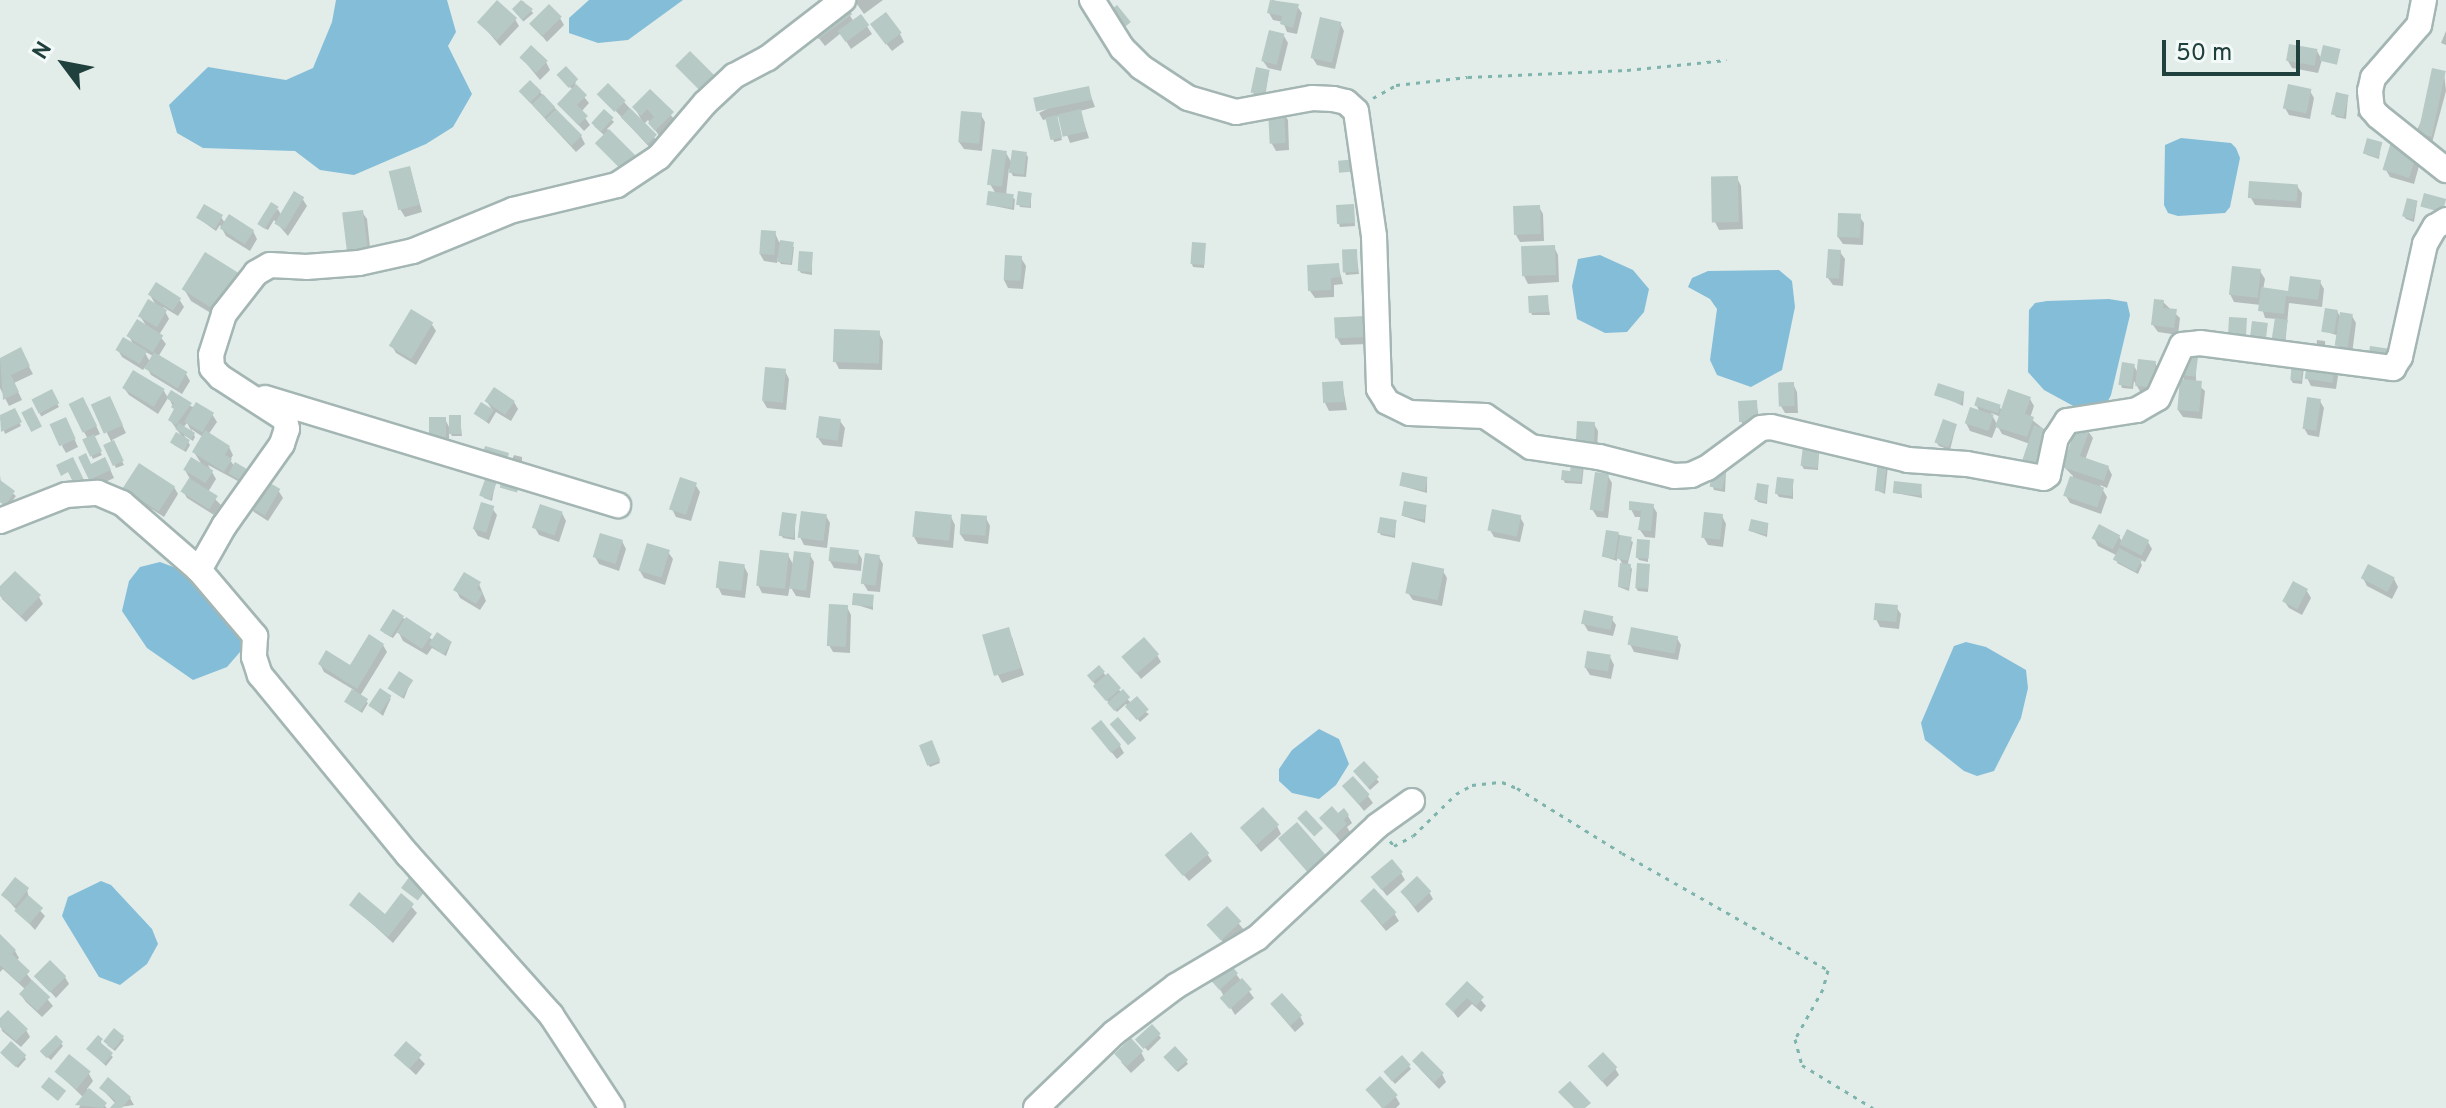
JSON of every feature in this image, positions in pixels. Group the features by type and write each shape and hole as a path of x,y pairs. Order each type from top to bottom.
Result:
{"street":[{"path":"199,570 224,526 282,444 287,429 285,419 251,394 220,377 212,368 211,355 224,314 256,273 270,265 306,267 359,263 413,251 513,210 617,185 659,157 705,103 734,76 768,58 843,0"},
{"path":"1092,0 1122,48 1141,67 1188,98 1236,112 1312,98 1346,102 1356,111 1374,236 1379,389 1387,402 1410,413 1485,416 1531,447 1599,457 1674,476 1691,475 1707,468 1761,428 1771,427 1908,460 1967,464 2044,478 2048,475 2056,438 2067,421 2137,410 2158,398 2182,345 2200,343 2393,368 2400,357 2425,244 2435,227 2446,220"},
{"path":"2424,0 2419,25 2373,78 2370,91 2372,109 2446,170"},
{"path":"251,394 618,505"},
{"path":"0,521 20,516 66,495 98,493 122,503 199,570 255,636 254,657 260,675 408,855 551,1015 612,1108"},
{"path":"1036,1108 1114,1033 1176,986 1257,938 1377,826 1412,801"}],"path":[{"path":"1346,102 1365,101 1396,85 1627,70 1726,60"},
{"path":"1377,826 1394,846 1413,836 1456,794 1472,785 1502,782 1517,788 1622,853 1828,970 1823,989 1795,1039 1802,1065 1873,1108"}],"water":[{"path":"336,0 447,0 456,32 448,46 472,94 453,127 426,144 354,175 320,170 295,151 203,148 177,133 169,105 208,67 286,80 313,68 332,22"},
{"path":"589,0 683,0 628,40 598,43 569,33 569,18"},
{"path":"2181,138 2231,143 2236,148 2240,158 2230,207 2225,213 2178,216 2168,213 2164,205 2165,145"},
{"path":"1600,255 1633,270 1649,289 1644,312 1627,332 1605,333 1577,319 1572,286 1578,259"},
{"path":"1779,270 1792,281 1795,307 1782,370 1751,387 1717,375 1710,360 1717,309 1710,299 1688,287 1692,278 1708,271"},
{"path":"2109,299 2127,302 2130,315 2111,395 2107,403 2077,408 2044,390 2028,372 2029,310 2035,303 2047,301"},
{"path":"160,562 179,569 198,583 241,634 240,652 227,667 193,680 147,648 122,611 129,581 140,567"},
{"path":"1966,642 1986,647 2026,670 2028,688 2021,718 1994,771 1977,776 1964,771 1925,740 1921,723 1954,646"},
{"path":"1319,729 1339,739 1349,764 1336,785 1319,799 1292,793 1279,781 1279,769 1292,750"},
{"path":"101,881 111,885 152,929 158,944 147,964 120,985 99,977 62,916 68,897"}],"building":[{"path":"497,0 517,18 497,40 477,22"},
{"path":"521,0 533,9 522,20 512,9"},
{"path":"1270,0 1299,4 1293,28 1280,24 1282,16 1267,13"},
{"path":"844,3 852,14 818,39 810,28"},
{"path":"549,4 562,17 542,37 529,24"},
{"path":"1117,5 1131,22 1123,28 1109,11"},
{"path":"886,12 902,33 886,45 870,24"},
{"path":"861,14 869,25 846,42 838,31"},
{"path":"1320,17 1341,22 1332,63 1311,58"},
{"path":"1269,30 1285,34 1277,65 1261,61"},
{"path":"2289,44 2318,49 2315,66 2286,61"},
{"path":"531,45 548,61 536,73 519,57"},
{"path":"2323,45 2341,49 2337,65 2319,61"},
{"path":"690,51 717,78 702,93 675,66"},
{"path":"566,66 578,79 569,88 556,75"},
{"path":"1256,67 1270,70 1264,95 1251,92"},
{"path":"2432,68 2446,71 2432,136 2418,134"},
{"path":"530,80 541,91 530,103 519,91"},
{"path":"608,83 626,101 614,112 597,94"},
{"path":"576,84 587,95 577,105 588,116 578,125 557,104"},
{"path":"2288,84 2311,89 2306,113 2283,108"},
{"path":"1089,86 1092,100 1036,112 1033,98"},
{"path":"650,89 674,112 655,131 648,123 654,117 647,109 641,116 632,107"},
{"path":"2336,92 2349,95 2343,117 2331,114"},
{"path":"543,94 555,107 544,117 532,104"},
{"path":"630,108 657,135 648,144 621,117"},
{"path":"556,109 582,135 572,146 545,120"},
{"path":"604,109 614,118 601,132 591,123"},
{"path":"1081,109 1086,131 1063,137 1058,114"},
{"path":"1284,110 1286,143 1270,144 1268,111"},
{"path":"961,111 982,113 979,144 958,142"},
{"path":"1057,115 1062,137 1050,140 1045,118"},
{"path":"609,129 637,157 623,171 595,143"},
{"path":"2367,138 2382,142 2378,158 2363,153"},
{"path":"2391,142 2418,150 2409,178 2383,170"},
{"path":"992,149 1007,151 1002,187 987,185"},
{"path":"1012,150 1027,152 1024,175 1009,173"},
{"path":"1358,159 1359,171 1339,173 1338,161"},
{"path":"410,166 420,205 398,210 389,171"},
{"path":"1711,176 1738,176 1739,222 1712,222"},
{"path":"2249,181 2298,184 2297,201 2248,198"},
{"path":"294,191 304,197 285,230 274,224"},
{"path":"988,191 1014,194 1012,208 986,205"},
{"path":"1018,191 1032,193 1030,207 1016,205"},
{"path":"2424,193 2446,199 2443,212 2420,207"},
{"path":"2407,198 2418,201 2413,219 2402,216"},
{"path":"271,202 279,207 265,229 257,224"},
{"path":"204,204 223,215 215,229 196,218"},
{"path":"1354,204 1355,223 1337,224 1336,205"},
{"path":"1540,205 1541,234 1514,235 1513,206"},
{"path":"363,210 368,250 347,252 342,213"},
{"path":"1838,213 1861,214 1860,238 1837,237"},
{"path":"229,214 254,230 245,245 220,228"},
{"path":"761,230 776,231 774,255 759,254"},
{"path":"780,240 794,242 791,264 777,262"},
{"path":"1192,242 1206,243 1204,265 1190,264"},
{"path":"1555,245 1556,275 1522,276 1521,246"},
{"path":"1357,249 1358,272 1343,273 1342,250"},
{"path":"1828,249 1841,250 1839,279 1826,278"},
{"path":"799,251 813,252 812,272 798,271"},
{"path":"205,252 240,274 216,311 182,289"},
{"path":"1005,255 1022,256 1021,281 1004,280"},
{"path":"1339,263 1340,277 1331,278 1331,290 1308,291 1307,265"},
{"path":"2232,266 2261,269 2258,298 2229,295"},
{"path":"2290,276 2321,280 2318,300 2286,296 2284,314 2258,311 2261,287 2288,291"},
{"path":"156,282 181,298 173,311 148,295"},
{"path":"1548,295 1549,312 1529,313 1528,296"},
{"path":"148,299 167,310 157,327 138,316"},
{"path":"2154,299 2164,300 2163,308 2177,309 2174,328 2151,325"},
{"path":"2325,308 2338,310 2334,334 2321,332"},
{"path":"411,309 433,322 411,359 389,346"},
{"path":"2340,312 2353,314 2348,348 2335,346"},
{"path":"1365,316 1366,337 1335,339 1334,318"},
{"path":"2229,317 2247,318 2246,336 2228,335"},
{"path":"2275,318 2288,320 2284,345 2271,343"},
{"path":"137,319 163,335 153,352 126,336"},
{"path":"2252,321 2268,323 2266,342 2250,340"},
{"path":"834,329 880,331 879,364 833,362"},
{"path":"123,337 147,351 140,364 116,350"},
{"path":"2370,346 2391,349 2389,362 2368,359"},
{"path":"21,347 30,366 11,375 19,392 3,400 0,358"},
{"path":"154,352 187,372 178,388 144,368"},
{"path":"2182,356 2198,358 2196,377 2180,375"},
{"path":"2138,359 2156,361 2153,388 2135,386"},
{"path":"2292,361 2303,362 2301,381 2290,380"},
{"path":"2122,362 2135,364 2131,387 2118,385"},
{"path":"2307,363 2335,367 2333,383 2305,379"},
{"path":"765,367 786,369 783,403 762,401"},
{"path":"133,370 165,389 154,407 122,388"},
{"path":"2180,379 2202,381 2199,412 2177,410"},
{"path":"1343,381 1344,402 1323,403 1322,382"},
{"path":"1794,382 1795,406 1779,407 1778,383"},
{"path":"1938,383 1965,392 1961,404 1934,395"},
{"path":"494,387 515,401 505,415 484,401"},
{"path":"52,389 59,403 39,414 32,399"},
{"path":"2008,389 2031,397 2025,414 2034,417 2027,437 1995,427"},
{"path":"171,390 192,403 176,425 168,420 174,409 171,407 174,403 166,398"},
{"path":"110,396 123,425 104,434 91,405"},
{"path":"83,397 97,426 83,433 69,404"},
{"path":"1977,397 2001,405 1998,413 1974,406"},
{"path":"2307,397 2321,399 2316,431 2303,429"},
{"path":"1757,400 1758,421 1739,422 1738,401"},
{"path":"196,402 214,413 202,433 184,422"},
{"path":"481,402 494,410 486,422 474,414"},
{"path":"32,407 42,427 31,432 21,412"},
{"path":"1970,407 1994,415 1989,431 1965,423"},
{"path":"15,408 22,422 1,432 0,415"},
{"path":"449,415 461,415 461,434 449,434"},
{"path":"819,416 841,419 838,441 816,438"},
{"path":"66,417 76,439 59,446 50,424"},
{"path":"429,417 446,417 446,440 429,440"},
{"path":"1943,419 1957,424 1949,448 1934,442"},
{"path":"1577,421 1595,422 1594,447 1576,446"},
{"path":"179,423 195,433 191,439 175,429"},
{"path":"2034,425 2047,430 2037,458 2045,461 2041,471 2021,464"},
{"path":"2077,425 2090,429 2080,456 2109,466 2104,481 2062,467"},
{"path":"205,430 230,446 225,455 232,459 224,472 192,452"},
{"path":"176,432 190,440 184,450 170,442"},
{"path":"94,434 102,451 90,457 82,439"},
{"path":"114,440 124,461 113,466 103,445"},
{"path":"485,446 509,453 505,468 481,461"},
{"path":"1803,446 1820,448 1817,468 1801,466"},
{"path":"86,453 91,464 105,457 111,470 89,480 78,457"},
{"path":"73,457 84,480 74,484 68,472 61,476 56,465"},
{"path":"191,457 213,470 206,483 183,470"},
{"path":"1572,459 1584,460 1581,482 1561,480 1562,470 1570,471"},
{"path":"1878,460 1887,461 1884,492 1875,491"},
{"path":"235,462 255,474 248,485 228,473"},
{"path":"139,463 175,486 159,512 123,488"},
{"path":"1714,467 1727,470 1722,489 1710,486"},
{"path":"1402,472 1428,477 1425,491 1399,486"},
{"path":"1595,472 1609,474 1604,512 1590,510"},
{"path":"487,474 498,478 490,500 479,496"},
{"path":"503,476 520,481 517,492 500,488"},
{"path":"2070,476 2104,488 2097,508 2063,496"},
{"path":"680,477 697,483 686,515 669,509"},
{"path":"1777,477 1794,479 1792,496 1775,494"},
{"path":"189,478 218,496 209,510 181,492"},
{"path":"263,479 280,489 265,516 248,506"},
{"path":"0,480 15,491 5,506 0,502"},
{"path":"1894,481 1922,484 1921,496 1893,493"},
{"path":"1757,483 1769,485 1766,502 1754,500"},
{"path":"1404,501 1427,505 1424,520 1401,516"},
{"path":"1629,501 1654,504 1651,531 1638,530 1641,511 1629,510"},
{"path":"481,502 494,506 486,533 473,529"},
{"path":"540,504 563,512 555,535 532,528"},
{"path":"1492,509 1521,515 1517,537 1487,531"},
{"path":"801,511 827,514 824,541 798,538"},
{"path":"915,511 952,515 949,541 912,537"},
{"path":"782,512 797,514 794,538 779,536"},
{"path":"1704,512 1723,514 1720,540 1701,538"},
{"path":"961,514 987,516 986,536 960,534"},
{"path":"1380,517 1397,520 1394,536 1377,533"},
{"path":"1751,519 1769,523 1766,535 1748,531"},
{"path":"2099,524 2120,535 2113,549 2091,538"},
{"path":"2127,529 2149,540 2142,555 2119,544"},
{"path":"1606,530 1619,532 1615,559 1602,557"},
{"path":"600,533 623,540 616,564 593,557"},
{"path":"1620,535 1632,537 1628,561 1616,559"},
{"path":"1637,539 1650,540 1649,559 1636,558"},
{"path":"647,543 670,550 661,578 639,571"},
{"path":"830,547 859,550 857,564 829,561"},
{"path":"2119,548 2142,560 2136,572 2113,559"},
{"path":"760,550 789,553 785,589 756,586"},
{"path":"794,551 811,553 806,591 789,589"},
{"path":"865,553 880,555 876,586 861,584"},
{"path":"719,561 745,564 742,591 716,588"},
{"path":"1412,562 1444,569 1438,600 1405,593"},
{"path":"1620,563 1631,564 1629,588 1618,587"},
{"path":"1637,563 1650,564 1648,589 1635,588"},
{"path":"2368,564 2395,578 2387,592 2361,578"},
{"path":"15,571 41,595 21,616 0,596 0,586"},
{"path":"464,572 481,582 477,589 483,593 476,604 453,590"},
{"path":"2293,581 2308,589 2297,609 2282,601"},
{"path":"853,593 874,595 873,607 852,605"},
{"path":"1875,603 1898,605 1896,622 1874,620"},
{"path":"829,604 848,605 846,647 827,646"},
{"path":"393,609 404,616 391,637 380,630"},
{"path":"1584,610 1613,616 1610,630 1581,624"},
{"path":"406,617 432,634 422,649 396,632"},
{"path":"1009,627 1021,668 994,676 982,635"},
{"path":"1631,627 1678,636 1675,654 1628,645"},
{"path":"437,632 452,642 444,655 429,644"},
{"path":"369,634 384,644 357,689 318,664 326,650 350,665"},
{"path":"1144,637 1159,654 1136,674 1121,657"},
{"path":"1587,651 1611,655 1608,672 1584,668"},
{"path":"1099,665 1105,672 1093,682 1087,675"},
{"path":"399,671 413,680 402,698 388,689"},
{"path":"1108,673 1121,688 1106,701 1093,686"},
{"path":"380,688 392,696 380,713 368,705"},
{"path":"352,689 368,699 360,712 344,702"},
{"path":"1123,689 1130,697 1114,711 1107,703"},
{"path":"1137,696 1149,710 1137,720 1125,706"},
{"path":"1118,717 1136,738 1128,745 1110,724"},
{"path":"1101,720 1121,745 1111,753 1091,728"},
{"path":"932,740 940,760 927,766 919,745"},
{"path":"1364,761 1379,777 1368,787 1353,771"},
{"path":"1353,776 1370,795 1359,805 1342,786"},
{"path":"1332,806 1338,813 1344,808 1349,815 1344,820 1347,824 1335,835 1319,818"},
{"path":"1263,807 1279,825 1256,846 1240,828"},
{"path":"1306,810 1323,828 1314,836 1297,818"},
{"path":"1297,822 1327,856 1308,872 1278,838"},
{"path":"1191,832 1209,853 1183,876 1165,855"},
{"path":"1392,859 1403,872 1381,890 1371,877"},
{"path":"410,876 427,889 418,901 401,888"},
{"path":"1417,876 1431,891 1415,907 1400,892"},
{"path":"15,877 29,888 15,906 1,895"},
{"path":"1374,888 1397,912 1383,925 1360,901"},
{"path":"359,892 385,914 401,893 414,904 388,937 349,905"},
{"path":"28,895 43,908 29,924 14,911"},
{"path":"1227,906 1241,921 1221,940 1207,925"},
{"path":"0,934 16,950 12,954 30,971 19,983 0,965"},
{"path":"50,960 66,976 50,993 34,976"},
{"path":"1228,962 1238,973 1219,990 1209,979"},
{"path":"1242,978 1252,989 1230,1009 1220,998"},
{"path":"32,980 50,997 37,1011 19,994"},
{"path":"1467,981 1484,997 1476,1006 1467,998 1453,1012 1445,1004"},
{"path":"1282,993 1302,1015 1290,1026 1270,1004"},
{"path":"8,1010 28,1029 16,1041 0,1027 0,1018"},
{"path":"1152,1024 1161,1034 1144,1049 1135,1039"},
{"path":"114,1028 124,1036 113,1049 103,1041"},
{"path":"56,1035 63,1042 47,1058 40,1051"},
{"path":"98,1035 103,1039 100,1042 113,1053 104,1064 86,1049"},
{"path":"1131,1038 1143,1051 1126,1067 1114,1054"},
{"path":"11,1041 26,1055 15,1067 0,1053"},
{"path":"406,1041 422,1055 409,1069 394,1055"},
{"path":"1175,1046 1188,1060 1176,1071 1163,1057"},
{"path":"1422,1051 1444,1073 1434,1083 1412,1061"},
{"path":"1603,1052 1617,1067 1602,1082 1588,1066"},
{"path":"69,1054 91,1072 76,1089 55,1072"},
{"path":"1402,1055 1411,1065 1392,1081 1383,1072"},
{"path":"1380,1076 1398,1095 1382,1108 1365,1090"},
{"path":"49,1077 66,1091 58,1101 41,1087"},
{"path":"108,1077 131,1097 122,1108 110,1108 116,1101 99,1088"},
{"path":"1570,1081 1591,1103 1585,1108 1574,1108 1558,1092"},
{"path":"89,1088 107,1103 103,1108 75,1105"}]}
